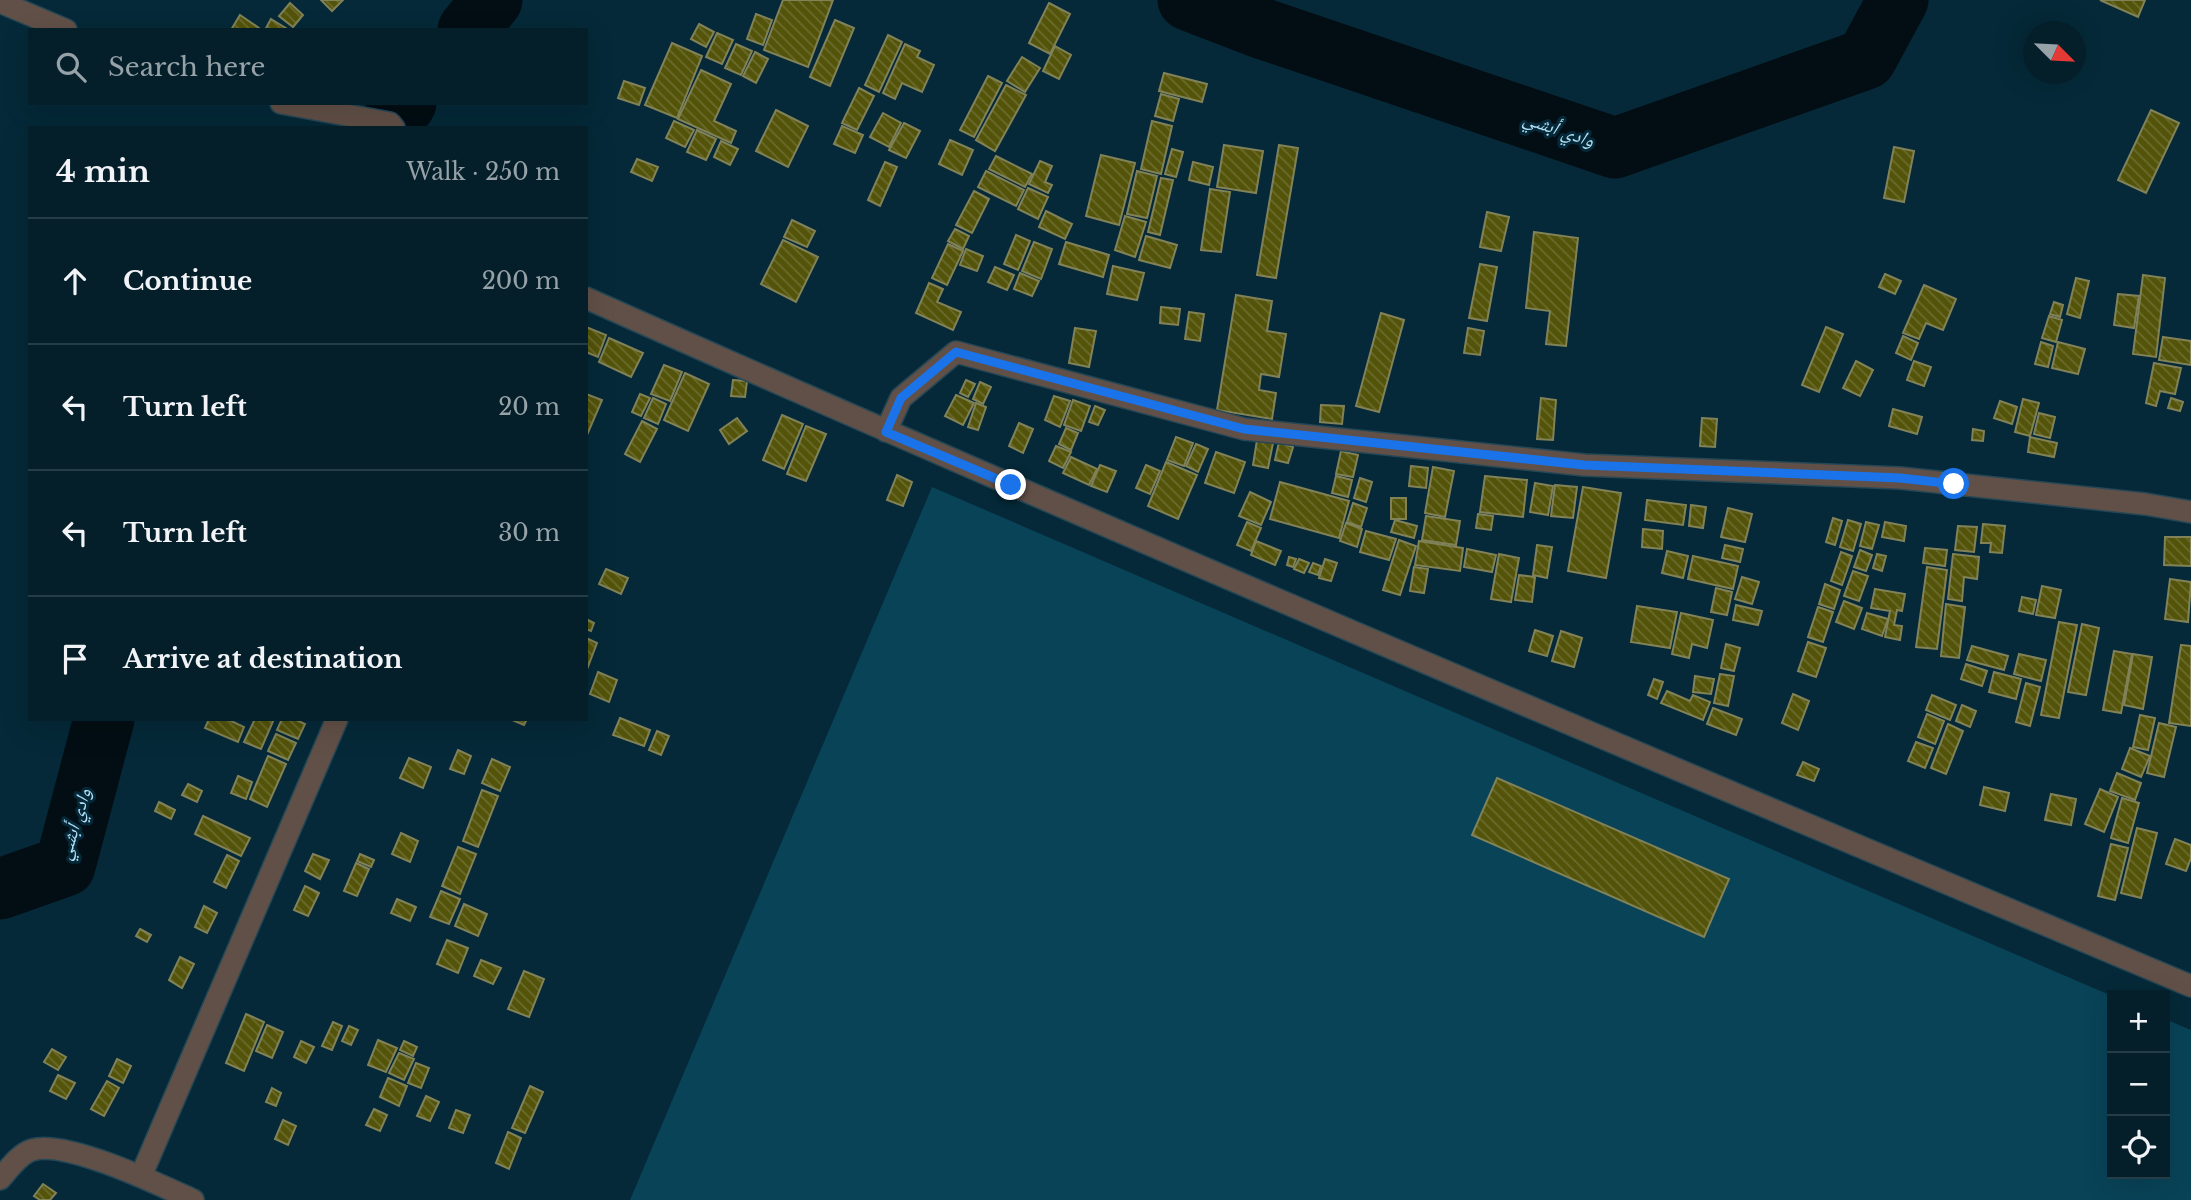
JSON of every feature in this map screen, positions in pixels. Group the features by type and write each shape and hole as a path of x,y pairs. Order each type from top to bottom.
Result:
{"street":[{"path":"44,0 56,26"},
{"path":"0,2 56,26"},
{"path":"292,105 390,123 392,126"},
{"path":"588,299 886,432 1447,673 2191,986"},
{"path":"886,432 901,398 956,352 1244,429 1584,465 1900,478 2145,504 2191,512"},
{"path":"141,1176 336,721"},
{"path":"0,1179 15,1162 32,1150 61,1149 141,1176 193,1200"}],"shaded area":[{"path":"932,487 2107,994 2107,1179 2170,1179 2170,1021 2191,1030 2191,1200 630,1200"}],"building":[{"path":"321,0 343,0 332,11"},
{"path":"783,0 833,0 808,67 764,50"},
{"path":"2100,0 2145,0 2138,17"},
{"path":"290,3 303,15 293,27 279,16"},
{"path":"1049,3 1070,14 1050,54 1029,43"},
{"path":"756,14 772,20 763,45 747,39"},
{"path":"240,15 259,28 232,28"},
{"path":"271,19 286,28 266,28"},
{"path":"835,20 854,28 830,86 810,77"},
{"path":"699,24 714,32 706,47 691,39"},
{"path":"717,33 733,40 722,64 706,57"},
{"path":"888,35 902,42 879,92 865,85"},
{"path":"672,43 702,56 677,118 645,105"},
{"path":"736,44 752,51 741,75 725,68"},
{"path":"905,44 920,51 917,57 934,65 922,92 902,83 895,99 883,93"},
{"path":"1055,46 1071,55 1059,79 1043,71"},
{"path":"755,52 768,59 756,83 743,76"},
{"path":"1022,57 1040,68 1025,92 1007,81"},
{"path":"701,70 731,84 714,121 736,131 731,143 678,119"},
{"path":"1164,73 1207,84 1202,102 1159,91"},
{"path":"988,76 1002,83 974,137 960,130"},
{"path":"624,81 645,88 639,105 618,98"},
{"path":"1006,85 1026,95 995,151 976,140"},
{"path":"859,88 874,96 857,130 842,123"},
{"path":"1161,94 1179,99 1173,121 1155,116"},
{"path":"776,110 808,126 788,167 756,151"},
{"path":"2151,110 2179,123 2146,193 2118,180"},
{"path":"883,113 901,123 889,147 870,137"},
{"path":"674,121 694,130 685,147 666,138"},
{"path":"1152,121 1172,126 1161,174 1141,169"},
{"path":"904,123 920,131 906,158 889,150"},
{"path":"842,126 863,135 855,153 834,144"},
{"path":"697,130 716,139 706,160 687,152"},
{"path":"950,140 973,150 962,175 939,164"},
{"path":"721,141 738,149 730,165 714,157"},
{"path":"1224,145 1263,151 1256,193 1217,187"},
{"path":"1279,145 1298,148 1276,278 1257,275"},
{"path":"1894,147 1914,151 1904,202 1884,198"},
{"path":"1172,149 1183,152 1176,177 1165,174"},
{"path":"1101,155 1135,163 1119,225 1086,216"},
{"path":"996,156 1032,174 1025,187 989,169"},
{"path":"637,159 658,167 652,181 631,172"},
{"path":"1040,161 1052,166 1045,182 1052,185 1048,193 1029,184"},
{"path":"885,162 897,167 880,206 868,200"},
{"path":"1193,162 1213,167 1209,185 1189,180"},
{"path":"986,171 1024,190 1016,206 978,187"},
{"path":"1137,171 1157,176 1147,218 1127,214"},
{"path":"1161,178 1173,180 1160,235 1148,232"},
{"path":"1028,188 1048,197 1038,219 1018,209"},
{"path":"1210,189 1230,192 1221,252 1201,250"},
{"path":"974,191 989,199 972,233 956,225"},
{"path":"1046,211 1072,224 1065,239 1039,227"},
{"path":"1487,212 1509,217 1501,251 1480,247"},
{"path":"1125,216 1146,222 1135,257 1115,250"},
{"path":"792,220 815,231 807,247 784,237"},
{"path":"955,229 969,236 963,249 948,241"},
{"path":"1534,232 1578,238 1566,346 1546,344 1550,311 1526,308"},
{"path":"1016,235 1030,241 1018,270 1004,264"},
{"path":"1146,236 1177,245 1170,268 1139,260"},
{"path":"783,240 818,257 796,302 761,284"},
{"path":"1034,242 1052,249 1041,279 1022,271"},
{"path":"1066,242 1109,255 1103,277 1059,264"},
{"path":"948,244 963,251 947,285 932,278"},
{"path":"966,249 983,256 977,271 960,265"},
{"path":"1480,264 1497,267 1487,321 1469,318"},
{"path":"1113,266 1144,273 1137,300 1107,294"},
{"path":"995,267 1014,275 1007,290 988,282"},
{"path":"1020,273 1039,281 1032,296 1014,289"},
{"path":"1885,274 1901,281 1895,294 1879,287"},
{"path":"2143,275 2165,278 2156,357 2133,354"},
{"path":"2076,278 2089,281 2080,318 2067,314"},
{"path":"929,283 943,289 937,302 961,312 953,330 916,313"},
{"path":"1924,285 1956,299 1943,330 1926,323 1919,339 1903,333"},
{"path":"2118,294 2139,296 2134,328 2114,325"},
{"path":"1236,295 1272,301 1267,331 1286,334 1279,377 1261,374 1259,390 1276,393 1272,419 1217,410"},
{"path":"2054,302 2063,305 2060,317 2050,314"},
{"path":"1161,307 1180,309 1178,325 1160,323"},
{"path":"1189,312 1204,314 1200,341 1185,339"},
{"path":"1381,313 1404,320 1379,412 1356,406"},
{"path":"2049,316 2062,320 2056,342 2042,338"},
{"path":"1826,327 1843,334 1819,392 1802,385"},
{"path":"588,328 606,335 598,357 588,353"},
{"path":"1075,328 1096,331 1089,367 1069,363"},
{"path":"1468,328 1484,331 1480,355 1464,353"},
{"path":"1903,336 1918,343 1911,360 1896,353"},
{"path":"2163,337 2191,341 2191,365 2159,360"},
{"path":"609,338 643,353 631,377 599,362"},
{"path":"2041,342 2053,346 2048,367 2035,364"},
{"path":"2058,342 2085,349 2078,374 2052,368"},
{"path":"1856,361 1873,370 1860,396 1843,388"},
{"path":"1914,361 1931,367 1924,386 1907,380"},
{"path":"2154,363 2181,368 2175,394 2160,391 2156,406 2146,403"},
{"path":"664,365 682,372 670,401 651,394"},
{"path":"685,373 709,384 688,431 664,420"},
{"path":"733,380 747,381 745,397 731,396"},
{"path":"966,380 975,384 968,397 960,393"},
{"path":"980,382 991,387 983,404 973,399"},
{"path":"640,394 650,398 641,416 632,412"},
{"path":"588,395 602,400 588,433"},
{"path":"956,395 974,403 963,425 945,416"},
{"path":"1054,396 1070,401 1060,427 1045,420"},
{"path":"653,398 666,404 658,424 644,418"},
{"path":"1541,398 1556,400 1553,440 1537,439"},
{"path":"2171,398 2183,402 2180,411 2168,408"},
{"path":"2023,399 2039,403 2030,436 2015,432"},
{"path":"1073,400 1090,406 1081,431 1064,425"},
{"path":"2000,401 2017,407 2012,424 1994,418"},
{"path":"976,403 986,407 978,430 968,427"},
{"path":"1321,405 1344,406 1342,424 1320,422"},
{"path":"1095,406 1105,410 1098,425 1089,422"},
{"path":"1893,409 1922,417 1917,434 1889,426"},
{"path":"2039,413 2055,417 2050,438 2034,434"},
{"path":"782,415 803,424 784,469 763,460"},
{"path":"737,418 747,431 729,444 720,430"},
{"path":"1702,418 1717,419 1715,447 1700,446"},
{"path":"642,421 657,429 640,462 625,454"},
{"path":"1019,423 1033,429 1023,453 1009,446"},
{"path":"806,426 826,434 806,481 787,474"},
{"path":"1066,428 1078,433 1071,450 1059,444"},
{"path":"1973,429 1984,431 1983,441 1972,440"},
{"path":"1176,437 1193,443 1184,466 1167,460"},
{"path":"2030,437 2057,443 2054,457 2028,452"},
{"path":"1257,440 1273,443 1268,468 1253,465"},
{"path":"1279,442 1293,447 1288,463 1275,460"},
{"path":"1196,444 1208,449 1198,472 1186,466"},
{"path":"1056,446 1071,452 1063,468 1049,461"},
{"path":"1341,451 1358,455 1353,477 1336,474"},
{"path":"1216,452 1245,462 1234,493 1205,483"},
{"path":"1071,457 1097,469 1089,485 1063,473"},
{"path":"1166,462 1197,475 1178,519 1148,506"},
{"path":"1100,465 1116,471 1107,492 1091,486"},
{"path":"1146,465 1160,471 1150,494 1136,488"},
{"path":"1411,466 1428,468 1426,488 1409,486"},
{"path":"1433,467 1454,471 1445,517 1425,513"},
{"path":"897,475 912,482 903,506 887,500"},
{"path":"1336,476 1352,480 1348,497 1332,493"},
{"path":"1485,476 1527,480 1523,517 1480,512"},
{"path":"1360,478 1372,482 1366,502 1354,498"},
{"path":"1280,482 1349,501 1339,538 1270,519"},
{"path":"1535,483 1553,486 1548,515 1530,512"},
{"path":"1555,485 1577,487 1573,518 1551,516"},
{"path":"1583,487 1621,493 1606,578 1568,571"},
{"path":"1250,492 1271,502 1261,525 1239,516"},
{"path":"1391,498 1406,498 1406,519 1391,519"},
{"path":"1647,500 1686,505 1683,525 1645,520"},
{"path":"1353,503 1367,508 1361,527 1347,522"},
{"path":"1691,505 1706,507 1703,528 1689,526"},
{"path":"1728,508 1752,514 1745,542 1721,537"},
{"path":"1478,514 1493,516 1491,530 1476,528"},
{"path":"1426,516 1460,521 1456,545 1422,540"},
{"path":"1833,518 1842,521 1835,545 1826,542"},
{"path":"1395,520 1417,526 1414,538 1391,532"},
{"path":"1848,520 1861,524 1853,551 1840,547"},
{"path":"1247,522 1261,528 1251,551 1237,545"},
{"path":"1866,522 1879,525 1872,549 1860,546"},
{"path":"1885,522 1906,526 1904,541 1882,537"},
{"path":"1346,523 1362,529 1357,547 1340,541"},
{"path":"1983,524 2005,526 2002,553 1990,552 1991,543 1981,543"},
{"path":"1958,526 1977,527 1974,552 1955,550"},
{"path":"1643,529 1663,531 1662,549 1642,547"},
{"path":"1366,531 1396,539 1389,560 1360,552"},
{"path":"2165,537 2191,537 2191,566 2164,565"},
{"path":"1399,540 1416,546 1400,595 1383,590"},
{"path":"1256,541 1281,551 1275,565 1251,555"},
{"path":"1419,541 1463,548 1460,571 1415,565"},
{"path":"1537,545 1552,547 1547,578 1533,575"},
{"path":"1725,545 1743,549 1740,562 1722,558"},
{"path":"1925,548 1947,550 1945,566 1923,563"},
{"path":"1467,549 1496,555 1492,572 1464,567"},
{"path":"1860,550 1872,555 1866,571 1854,567"},
{"path":"1667,551 1688,556 1683,578 1662,573"},
{"path":"1841,552 1852,556 1842,585 1831,581"},
{"path":"1499,554 1519,558 1511,602 1491,599"},
{"path":"1877,554 1886,556 1882,571 1873,568"},
{"path":"1953,554 1979,557 1977,579 1964,577 1962,601 1948,599"},
{"path":"1693,556 1738,566 1733,589 1688,579"},
{"path":"1289,557 1296,559 1293,567 1287,565"},
{"path":"1299,559 1309,563 1304,573 1294,569"},
{"path":"1325,559 1337,563 1331,581 1319,578"},
{"path":"1313,563 1321,566 1318,575 1309,572"},
{"path":"1414,567 1428,569 1424,593 1410,591"},
{"path":"1927,567 1947,570 1937,649 1916,647"},
{"path":"606,569 628,578 621,594 599,584"},
{"path":"1853,571 1868,576 1859,601 1844,596"},
{"path":"1519,575 1535,577 1532,602 1515,600"},
{"path":"1742,577 1759,582 1752,604 1735,599"},
{"path":"2170,579 2191,582 2188,622 2165,619"},
{"path":"1825,584 1840,590 1834,609 1819,604"},
{"path":"2042,586 2061,590 2055,618 2036,615"},
{"path":"1716,588 1732,592 1727,615 1711,612"},
{"path":"1875,589 1905,594 1902,611 1897,610 1894,625 1902,626 1900,640 1885,637 1890,611 1871,608"},
{"path":"2022,597 2036,600 2033,614 2019,611"},
{"path":"1844,601 1862,608 1854,629 1836,622"},
{"path":"1946,604 1965,607 1959,658 1941,656"},
{"path":"1736,605 1762,611 1758,625 1733,620"},
{"path":"1637,606 1677,612 1670,648 1631,642"},
{"path":"1818,607 1833,612 1823,642 1808,637"},
{"path":"1681,613 1713,620 1707,648 1692,644 1689,658 1672,654"},
{"path":"1867,613 1888,619 1882,636 1862,629"},
{"path":"588,620 594,623 591,631 588,630"},
{"path":"2059,622 2077,625 2059,718 2041,715"},
{"path":"2082,624 2099,628 2086,695 2068,692"},
{"path":"1535,630 1553,636 1547,656 1529,651"},
{"path":"1561,631 1582,638 1574,667 1552,661"},
{"path":"588,639 597,643 588,667"},
{"path":"1808,642 1826,648 1816,677 1798,671"},
{"path":"1726,644 1740,648 1734,671 1721,668"},
{"path":"2181,645 2191,646 2191,726 2169,723"},
{"path":"1972,646 2008,656 2004,670 1967,660"},
{"path":"2114,651 2132,654 2121,713 2103,710"},
{"path":"2019,654 2046,660 2041,681 2014,674"},
{"path":"2133,654 2152,657 2143,709 2124,705"},
{"path":"1966,664 1987,671 1982,686 1961,679"},
{"path":"598,672 617,680 609,702 590,694"},
{"path":"1994,672 2021,679 2016,699 1989,692"},
{"path":"1720,674 1734,676 1728,706 1714,703"},
{"path":"1695,676 1714,679 1711,694 1693,692"},
{"path":"1654,679 1663,682 1657,699 1648,695"},
{"path":"2026,683 2040,687 2030,726 2016,722"},
{"path":"1667,691 1690,701 1693,695 1710,702 1703,720 1661,703"},
{"path":"1793,694 1809,701 1798,730 1782,723"},
{"path":"1932,695 1956,705 1950,720 1926,710"},
{"path":"1962,705 1976,711 1970,727 1956,721"},
{"path":"1713,708 1742,719 1736,735 1707,724"},
{"path":"1927,714 1944,721 1935,744 1918,737"},
{"path":"2140,715 2155,718 2148,750 2133,747"},
{"path":"620,718 650,730 644,746 613,735"},
{"path":"208,721 231,721 244,727 238,742 205,728"},
{"path":"254,721 273,721 261,749 244,742"},
{"path":"281,721 298,721 305,724 298,739 277,730"},
{"path":"2159,723 2176,727 2164,777 2147,773"},
{"path":"1948,724 1963,731 1946,774 1931,768"},
{"path":"657,731 669,736 661,755 649,750"},
{"path":"276,734 296,743 288,760 268,751"},
{"path":"1916,742 1933,748 1925,768 1908,761"},
{"path":"2130,748 2150,756 2141,777 2122,769"},
{"path":"458,750 471,756 464,774 450,769"},
{"path":"268,756 286,764 267,807 250,799"},
{"path":"409,758 431,767 423,788 400,778"},
{"path":"492,759 510,767 500,791 482,783"},
{"path":"1803,762 1819,769 1814,781 1797,775"},
{"path":"2117,773 2141,783 2135,800 2110,791"},
{"path":"238,776 252,782 246,799 231,793"},
{"path":"1497,778 1729,879 1704,937 1472,835"},
{"path":"188,784 202,791 197,802 182,795"},
{"path":"1984,787 2009,793 2005,811 1980,805"},
{"path":"2100,789 2118,797 2104,832 2085,824"},
{"path":"482,790 498,796 478,847 463,841"},
{"path":"2051,794 2076,799 2071,825 2045,820"},
{"path":"2122,798 2139,803 2128,843 2111,838"},
{"path":"159,802 175,810 171,819 155,811"},
{"path":"203,816 250,838 241,856 195,834"},
{"path":"2137,828 2157,833 2141,898 2121,893"},
{"path":"401,833 418,841 410,862 392,854"},
{"path":"2175,839 2191,845 2191,858 2186,871 2166,864"},
{"path":"2111,844 2128,848 2115,900 2098,896"},
{"path":"458,847 476,854 460,894 442,886"},
{"path":"313,854 329,860 320,879 305,871"},
{"path":"360,854 374,860 371,867 357,861"},
{"path":"227,855 239,861 226,888 214,882"},
{"path":"356,863 369,869 357,896 344,891"},
{"path":"305,886 319,893 308,916 294,910"},
{"path":"441,891 460,899 449,924 430,917"},
{"path":"397,899 416,907 410,921 391,913"},
{"path":"464,904 487,914 478,936 455,926"},
{"path":"204,906 217,913 207,933 195,927"},
{"path":"140,929 151,935 147,942 136,936"},
{"path":"447,940 468,948 458,973 437,964"},
{"path":"180,957 194,964 182,988 169,980"},
{"path":"481,960 501,968 493,984 474,976"},
{"path":"524,971 544,979 529,1017 508,1009"},
{"path":"246,1014 264,1022 244,1071 226,1063"},
{"path":"333,1022 342,1026 332,1050 322,1046"},
{"path":"267,1025 283,1032 272,1058 256,1051"},
{"path":"349,1026 358,1030 351,1045 342,1041"},
{"path":"378,1040 397,1048 386,1072 368,1065"},
{"path":"301,1041 314,1047 306,1063 294,1057"},
{"path":"404,1041 417,1047 413,1056 400,1050"},
{"path":"52,1049 66,1057 58,1070 44,1062"},
{"path":"399,1053 414,1059 404,1080 389,1073"},
{"path":"117,1059 131,1066 123,1083 109,1076"},
{"path":"416,1063 429,1068 421,1088 408,1083"},
{"path":"58,1075 75,1083 66,1099 50,1091"},
{"path":"388,1078 407,1086 399,1106 380,1097"},
{"path":"107,1081 119,1088 104,1116 91,1109"},
{"path":"530,1086 543,1092 525,1133 512,1128"},
{"path":"272,1088 281,1093 276,1106 266,1102"},
{"path":"426,1096 439,1102 430,1121 417,1116"},
{"path":"374,1109 387,1115 380,1131 366,1125"},
{"path":"456,1110 470,1115 463,1133 449,1128"},
{"path":"283,1120 296,1126 288,1145 275,1139"},
{"path":"508,1132 521,1138 509,1169 496,1163"},
{"path":"43,1184 56,1193 50,1200 40,1200 34,1196"}],"waterway":[{"name":"وادي أبشي","path":"470,28 492,0"},
{"name":"وادي أبشي","path":"1188,0 1258,27 1615,148 1866,59 1898,0"},
{"name":"وادي أبشي","path":"389,126 404,105"},
{"name":"وادي أبشي","path":"0,889 65,866 103,721"}],"route":[{"path":"1011,485 886,432 901,398 956,352 1244,429 1584,465 1900,478 1954,484"}]}
